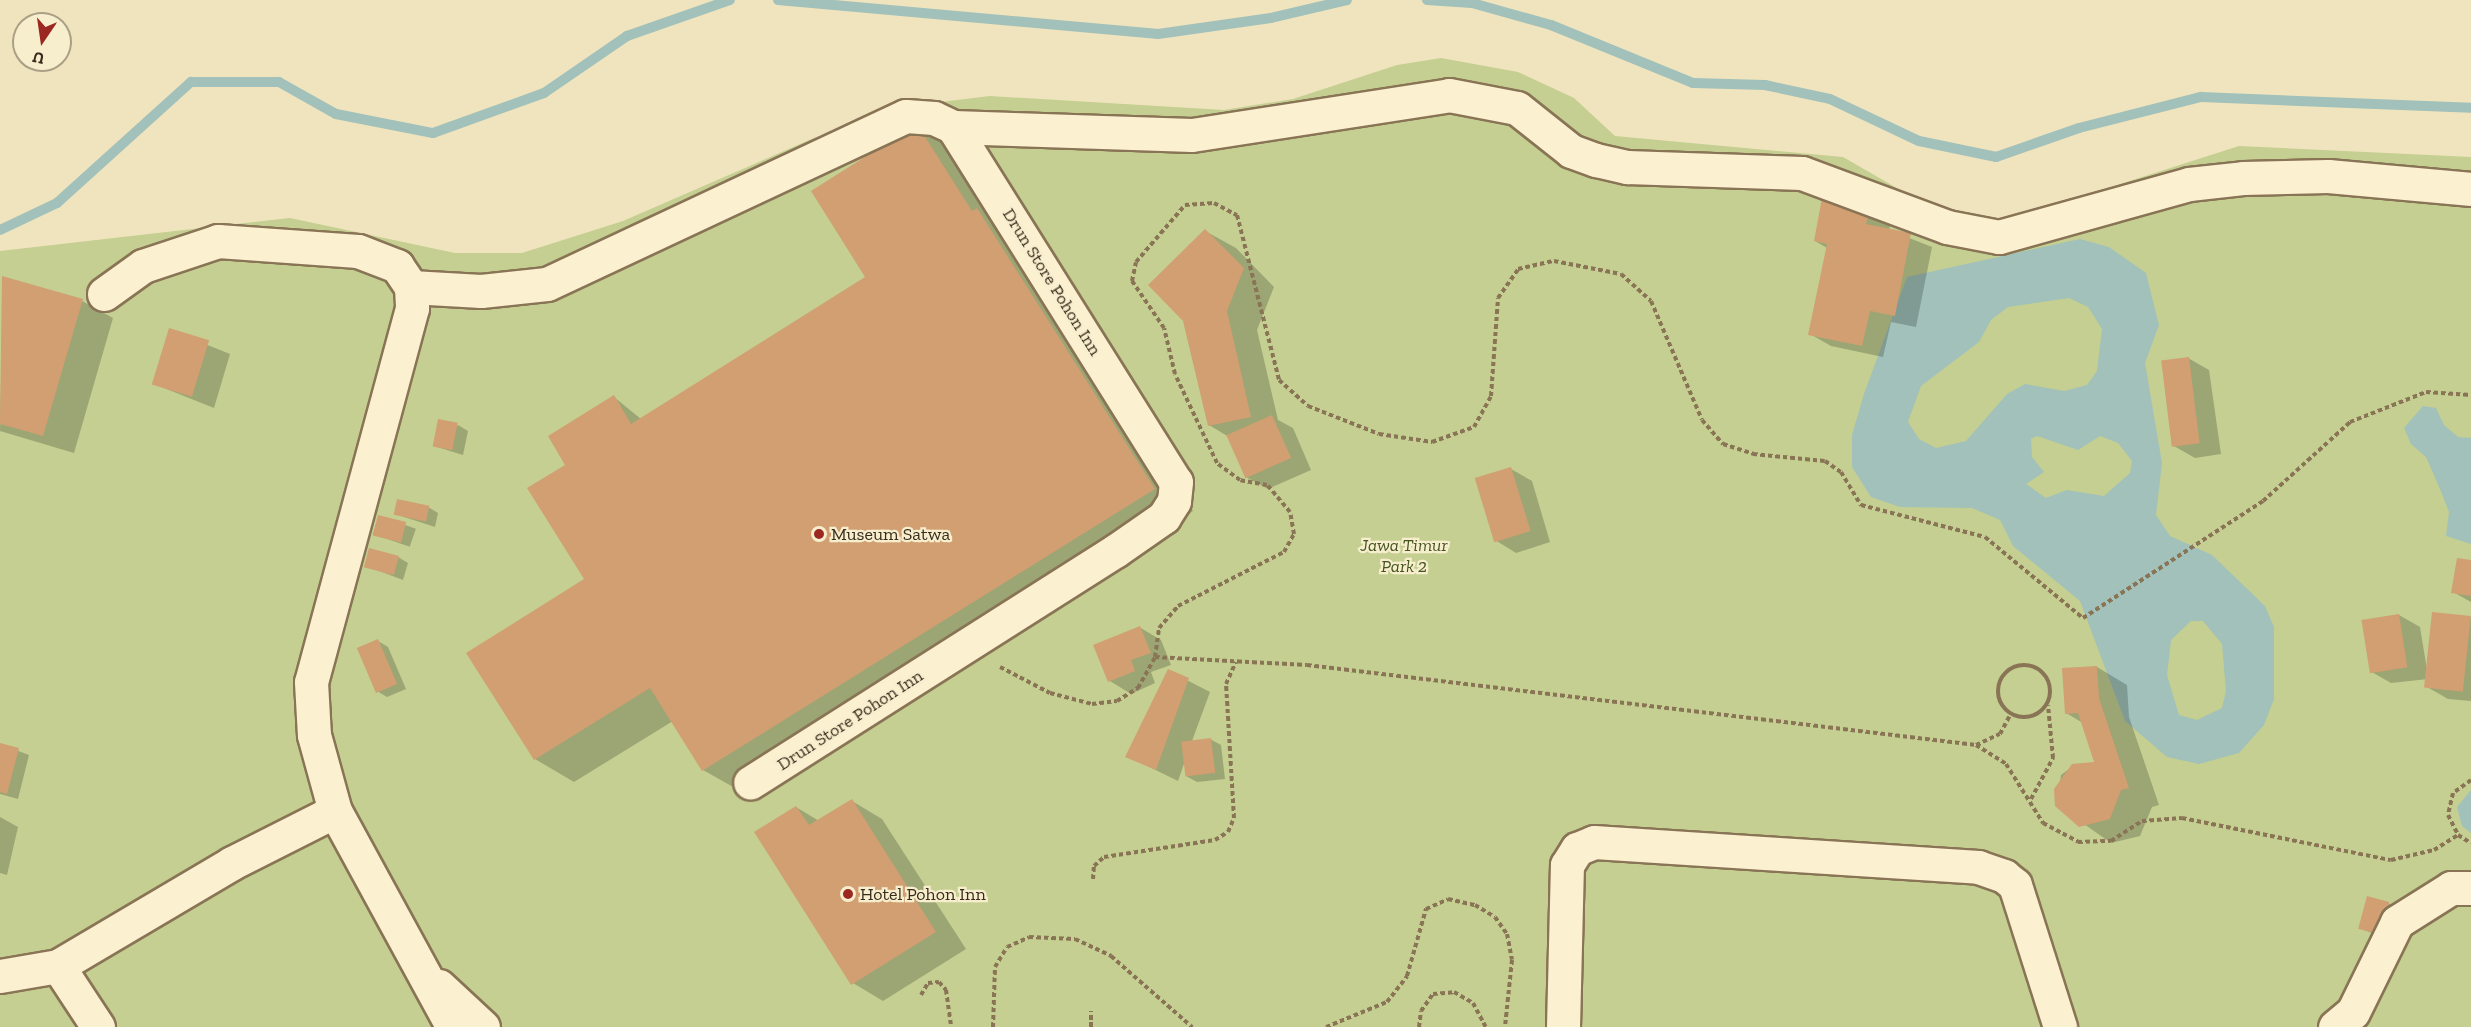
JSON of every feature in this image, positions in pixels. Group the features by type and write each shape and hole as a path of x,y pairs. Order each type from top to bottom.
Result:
{"lane":[{"path":"411,286 481,291 547,284 906,116 934,118 953,127 1192,135 1449,95 1517,108 1571,151 1596,160 1627,167 1802,172 1947,227 1999,237 2179,187 2243,178 2328,176 2471,189"},
{"name":"Drun Store Pohon Inn","path":"750,783 1164,517 1174,501 1176,482 953,127"},
{"path":"104,294 143,266 218,241 358,251 397,266 411,286 412,308 311,682 314,735 335,811 453,1027"},
{"path":"0,976 58,966 232,863 335,811"},
{"path":"1563,1027 1567,865 1577,849 1594,842 1978,867 2004,876 2015,885 2060,1027"},
{"path":"2335,1027 2353,1012 2397,922 2451,888 2471,888"},
{"path":"58,966 98,1027"},
{"path":"426,975 483,1027"}],"path":[{"path":"961,648 1050,693 1092,704 1117,701 1138,688 1155,657 1159,628 1178,606 1284,552 1293,534 1290,512 1267,485 1240,480 1217,463 1175,374 1164,328 1132,281 1136,262 1185,205 1214,203 1237,215 1279,380 1308,406 1379,434 1432,442 1474,427 1491,396 1498,297 1518,269 1554,261 1620,274 1651,301 1702,420 1723,444 1753,454 1825,461 1841,472 1861,505 1985,537 2083,618 2216,534 2263,501 2350,422 2426,392 2471,395"},
{"path":"1155,657 1307,665 1976,745 2006,764 2031,799 2043,823 2079,842 2111,841 2142,821 2182,818 2391,860 2434,850 2458,835"},
{"path":"1093,879 1094,866 1104,857 1215,840 1228,832 1234,818 1226,684 1236,662"},
{"path":"2031,799 2053,758 2048,678 2024,664 2010,668 1997,692 2010,715 2024,718 2048,705"},
{"path":"1976,745 2000,734 2010,715"},
{"path":"2471,780 2448,803 2458,835 2471,843"},
{"path":"1326,1027 1387,1002 1407,976 1426,909 1448,899 1475,905 1495,917 1507,934 1512,960 1505,1027"},
{"path":"993,1027 995,968 1007,947 1029,937 1075,939 1111,956 1192,1027"},
{"path":"921,995 928,983 939,982 946,990 951,1027"},
{"path":"1419,1027 1421,1011 1433,994 1454,992 1473,1003 1485,1027"},
{"path":"1091,1011 1091,1027"}],"green space":[{"name":"Jawa Timur Park 2","path":"1441,58 1518,72 1574,98 1615,136 1843,157 1961,225 1986,227 2239,146 2471,157 2471,1027 0,1027 0,251 290,218 455,253 522,253 623,221 814,138 924,104 990,96 1224,110 1293,99 1397,65"}],"water":[{"path":"2080,239 2109,247 2146,273 2159,325 2145,363 2162,463 2156,515 2170,536 2212,555 2265,606 2274,627 2274,699 2264,725 2239,753 2199,764 2167,757 2125,721 2080,601 2013,546 2000,520 1972,508 1900,507 1871,497 1852,467 1852,435 1864,394 1907,277","holes":["2069,298 2088,307 2102,329 2097,371 2087,385 2064,391 2025,384 2007,394 1966,441 1936,448 1919,439 1908,422 1921,386 1979,342 1991,320 2008,307","2037,436 2078,450 2100,436 2118,443 2132,461 2130,473 2104,496 2067,490 2046,498 2026,484 2044,472 2032,457 2031,439","2191,621 2203,621 2222,644 2226,691 2222,708 2197,720 2179,715 2167,675 2171,640"]},
{"path":"2423,406 2436,408 2444,425 2458,437 2471,438 2471,544 2446,536 2449,512 2426,457 2411,444 2404,428"},
{"path":"2471,790 2471,833 2462,826 2457,807"}],"building":[{"name":"Museum Satwa","path":"917,124 972,211 977,208 1155,489 702,771 650,688 534,760 466,653 584,579 527,488 565,465 548,436 614,395 631,424 865,277 811,191"},
{"path":"1822,198 1870,208 1866,224 1911,233 1895,316 1870,311 1862,346 1808,335 1827,244 1814,241"},
{"path":"1205,229 1244,268 1227,311 1251,417 1208,426 1183,321 1148,285"},
{"path":"2,276 83,299 43,436 0,424"},
{"path":"169,328 209,340 192,397 152,384"},
{"path":"2189,357 2200,443 2172,447 2161,360"},
{"path":"1272,415 1291,458 1245,478 1226,435"},
{"path":"438,419 458,423 452,450 433,446"},
{"path":"1511,467 1531,531 1494,542 1475,478"},
{"path":"397,499 429,506 426,522 394,515"},
{"path":"378,515 406,522 401,542 373,535"},
{"path":"369,548 399,556 394,575 364,567"},
{"path":"2457,558 2471,560 2471,596 2451,593"},
{"path":"2432,612 2471,616 2463,692 2424,688"},
{"path":"2399,614 2407,667 2370,673 2361,620"},
{"path":"1140,626 1151,653 1131,660 1135,671 1108,682 1093,645"},
{"path":"378,639 397,684 376,693 357,648"},
{"path":"2097,666 2099,698 2129,788 2121,790 2110,819 2079,827 2055,806 2054,789 2072,764 2094,762 2078,713 2065,714 2062,668"},
{"path":"1168,669 1189,678 1156,770 1125,757"},
{"path":"1211,738 1215,773 1185,776 1181,742"},
{"path":"0,743 19,748 7,794 0,792"},
{"path":"852,799 936,932 851,985 754,832 796,806 809,825"},
{"path":"2367,896 2389,902 2380,935 2358,929"}],"waterway":[{"path":"0,230 57,203 191,82 279,82 336,114 433,133 544,93 627,36 730,0"},
{"path":"778,0 1158,34 1271,18 1347,0"},
{"path":"1427,0 1472,3 1551,25 1693,83 1765,85 1830,99 1919,141 1996,157 2079,128 2201,97 2471,108"}],"place":[{"name":"Museum Satwa","path":"819,534"},
{"name":"Hotel Pohon Inn","path":"848,894"}]}
